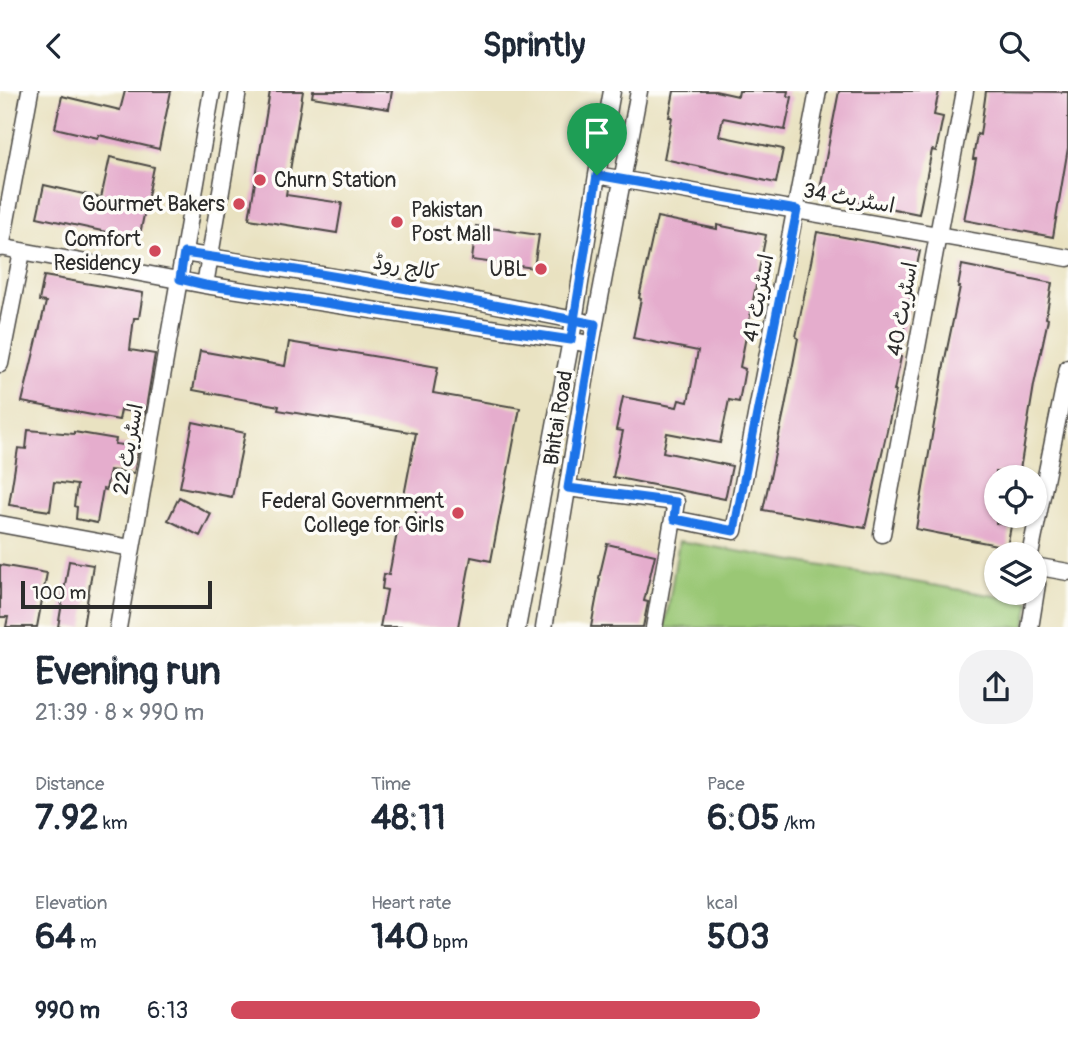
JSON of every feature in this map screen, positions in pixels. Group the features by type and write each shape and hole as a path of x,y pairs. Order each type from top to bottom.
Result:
{"street":[{"path":"30,91 1,248 205,285 591,345"},
{"path":"180,279 212,91"},
{"path":"205,285 238,91"},
{"name":"Bhitai Road","path":"517,627 571,340 612,91"},
{"name":"Bhitai Road","path":"544,627 591,345 639,91"},
{"name":"اسٹریٹ 41","path":"674,519 734,531 818,91"},
{"name":"اسٹریٹ 40","path":"882,534 964,91"},
{"name":"اسٹریٹ 34","path":"597,175 1068,258"},
{"path":"0,364 22,252"},
{"name":"کالج روڈ","path":"184,253 451,296 595,324"},
{"name":"اسٹریٹ 22","path":"118,627 180,279"},
{"path":"1033,542 1068,368"},
{"path":"568,488 676,502 654,627"},
{"path":"0,524 131,548"},
{"path":"1047,570 1068,572"},
{"path":"1030,627 1034,605"}],"green space":[{"path":"679,541 984,594 984,605 1029,605 1025,627 665,627"}],"building":[{"path":"125,91 171,91 159,149 55,128 62,96 120,110"},
{"path":"270,91 303,91 286,195 342,203 337,233 249,219"},
{"path":"313,91 392,91 389,109 312,97"},
{"path":"674,91 715,91 738,96 739,91 788,91 787,96 792,97 785,130 723,118 719,136 783,149 776,183 664,159"},
{"path":"839,91 939,91 934,115 943,117 936,151 932,150 919,214 819,194"},
{"path":"986,91 1068,92 1068,148 1053,237 964,220"},
{"path":"110,157 154,167 139,239 37,217 44,185 101,198"},
{"path":"657,217 766,235 740,367 745,369 739,402 729,400 720,443 667,433 663,452 732,466 725,499 613,477 623,431 616,430 623,397 677,407 679,400 688,402 698,351 633,338"},
{"path":"476,226 539,235 534,268 472,260"},
{"path":"817,232 920,251 898,356 901,357 896,391 865,528 763,510"},
{"path":"962,265 1052,283 1048,319 1021,465 984,465 984,528 1011,528 1008,542 984,542 916,529"},
{"path":"44,276 143,293 139,318 134,318 130,350 155,354 145,414 121,410 119,420 22,402 46,302 39,301"},
{"path":"289,342 438,367 433,393 520,408 491,561 471,557 458,627 380,627 387,590 382,589 384,574 389,575 399,522 414,525 417,504 403,501 416,433 278,410 279,406 193,390 200,351 285,366"},
{"path":"193,422 245,433 232,497 180,487"},
{"path":"28,430 74,432 116,439 115,444 139,447 134,473 110,470 106,490 103,489 97,523 76,519 77,507 74,506 77,485 54,482 50,511 9,505 18,448 26,449"},
{"path":"179,497 211,514 200,536 168,520"},
{"path":"607,544 655,555 644,601 648,602 643,627 591,627"},
{"path":"69,561 93,565 83,627 58,627"},
{"path":"0,565 47,573 37,627 6,627 8,617 0,617"}],"place":[{"name":"Churn Station","path":"260,180"},
{"name":"Gourmet Bakers","path":"239,204"},
{"name":"Pakistan Post Mall","path":"397,222"},
{"name":"Comfort Residency","path":"155,251"},
{"name":"UBL","path":"541,269"},
{"name":"Federal Government College for Girls","path":"458,513"}],"route":[{"path":"597,175 574,320 571,340 180,279 184,253 451,296 574,320 595,324 568,488 676,502 674,519 734,531 797,210 597,175"}]}
